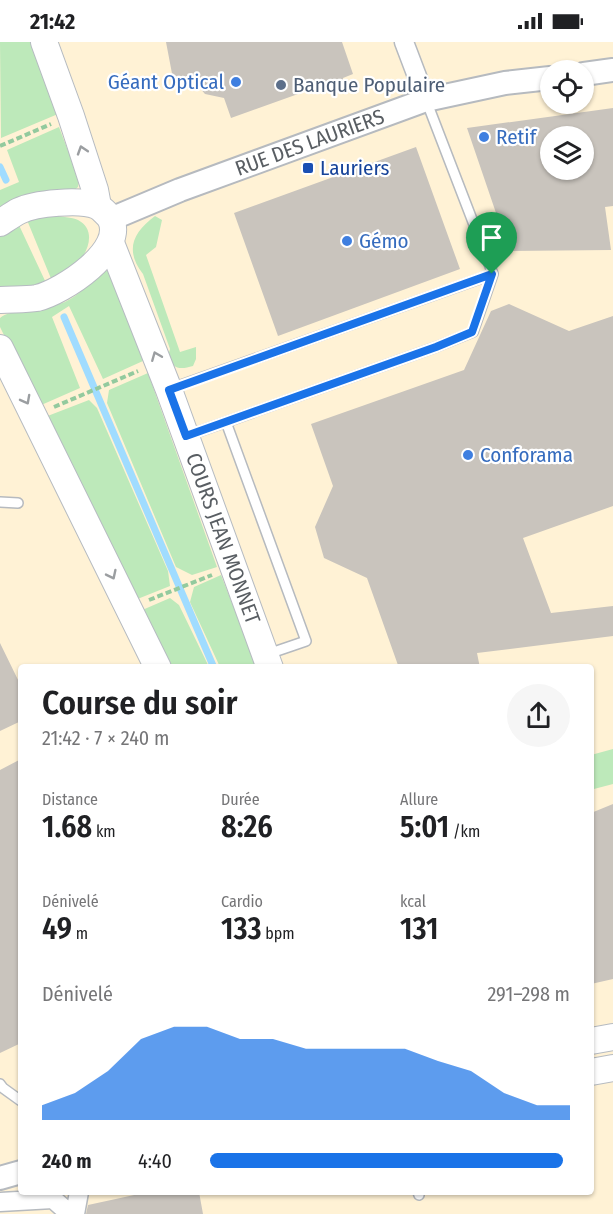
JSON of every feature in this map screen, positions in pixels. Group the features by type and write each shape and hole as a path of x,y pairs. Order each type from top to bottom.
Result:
{"main road":[{"name":"COURS JEAN MONNET","path":"44,42 106,223 268,661"},
{"path":"0,223 34,206 78,203 106,223 97,260 74,281 38,298 0,300"},
{"path":"0,348 156,664"},
{"path":"594,1040 613,1037"},
{"path":"594,1071 613,1068"}],"street":[{"path":"404,42 426,100"},
{"path":"594,73 613,70"},
{"name":"RUE DES LAURIERS","path":"106,223 180,190 426,100 505,83 540,79"},
{"path":"0,1178 18,1173"},
{"path":"0,1187 18,1185"},
{"path":"75,1214 78,1195"},
{"path":"0,1202 53,1199 70,1214"}],"lane":[{"path":"186,436 472,332 492,274 426,100"},
{"path":"169,390 492,274"},
{"path":"226,422 306,640 268,661"},
{"path":"0,502 18,503"},
{"path":"0,1084 18,1099"}],"path":[{"path":"0,146 60,120"},
{"path":"44,412 141,370"},
{"path":"147,600 214,574"}],"shaded area":[{"path":"0,42 613,42 613,1214 0,1214"}],"green space":[{"path":"0,42 31,42 58,114 1,138"},
{"path":"59,127 79,180 78,187 72,192 19,199 0,207 0,190 19,182 7,150"},
{"path":"54,215 78,220 88,231 89,237 86,251 78,263 52,281 27,220"},
{"path":"155,216 162,220 156,247 146,255 180,352 196,347 196,359 193,366 180,368 172,364 168,356 170,349 143,274 134,258 136,236"},
{"path":"18,223 47,285 0,288 0,237"},
{"path":"102,271 110,271 143,361 103,379 69,306 52,317 80,388 39,406 0,327 0,318 12,313 65,302 80,292"},
{"path":"148,373 217,567 192,575 176,567 107,403 109,390"},
{"path":"89,400 97,408 168,571 170,586 135,600 45,417"},
{"path":"221,575 256,664 219,664 190,602 194,587"},
{"path":"170,598 179,605 208,664 166,664 140,611"},
{"path":"613,749 613,784 594,789 594,754"}],"building":[{"path":"166,42 342,42 353,74 343,78 343,84 312,89 231,118 224,98 205,94 193,80 174,84"},
{"path":"613,108 613,206 605,207 611,250 509,251 467,128 569,114 594,114 594,111"},
{"name":"Gémo","path":"416,147 460,269 278,336 234,213"},
{"name":"Conforama","path":"509,304 569,331 613,316 613,506 523,538 551,613 613,606 613,636 477,653 479,664 398,664 367,578 324,558 315,527 333,486 311,424 464,370 491,311"},
{"path":"0,643 18,680 18,722 0,731"},
{"path":"18,761 18,1044 0,1053 0,770"},
{"path":"613,804 613,979 594,983 594,812"},
{"path":"134,1195 200,1195 203,1214 86,1214 88,1205"}],"waterway":[{"path":"0,167 6,180"},
{"path":"64,317 212,664"}],"place":[{"name":"Géant Optical","path":"236,82"},
{"name":"Banque Populaire","path":"281,85"},
{"name":"Retif","path":"484,137"},
{"name":"Lauriers","path":"308,168"},
{"name":"Gémo","path":"347,241"},
{"name":"Conforama","path":"468,455"}],"route":[{"path":"492,274 472,332 186,436 169,390 492,274"}]}
